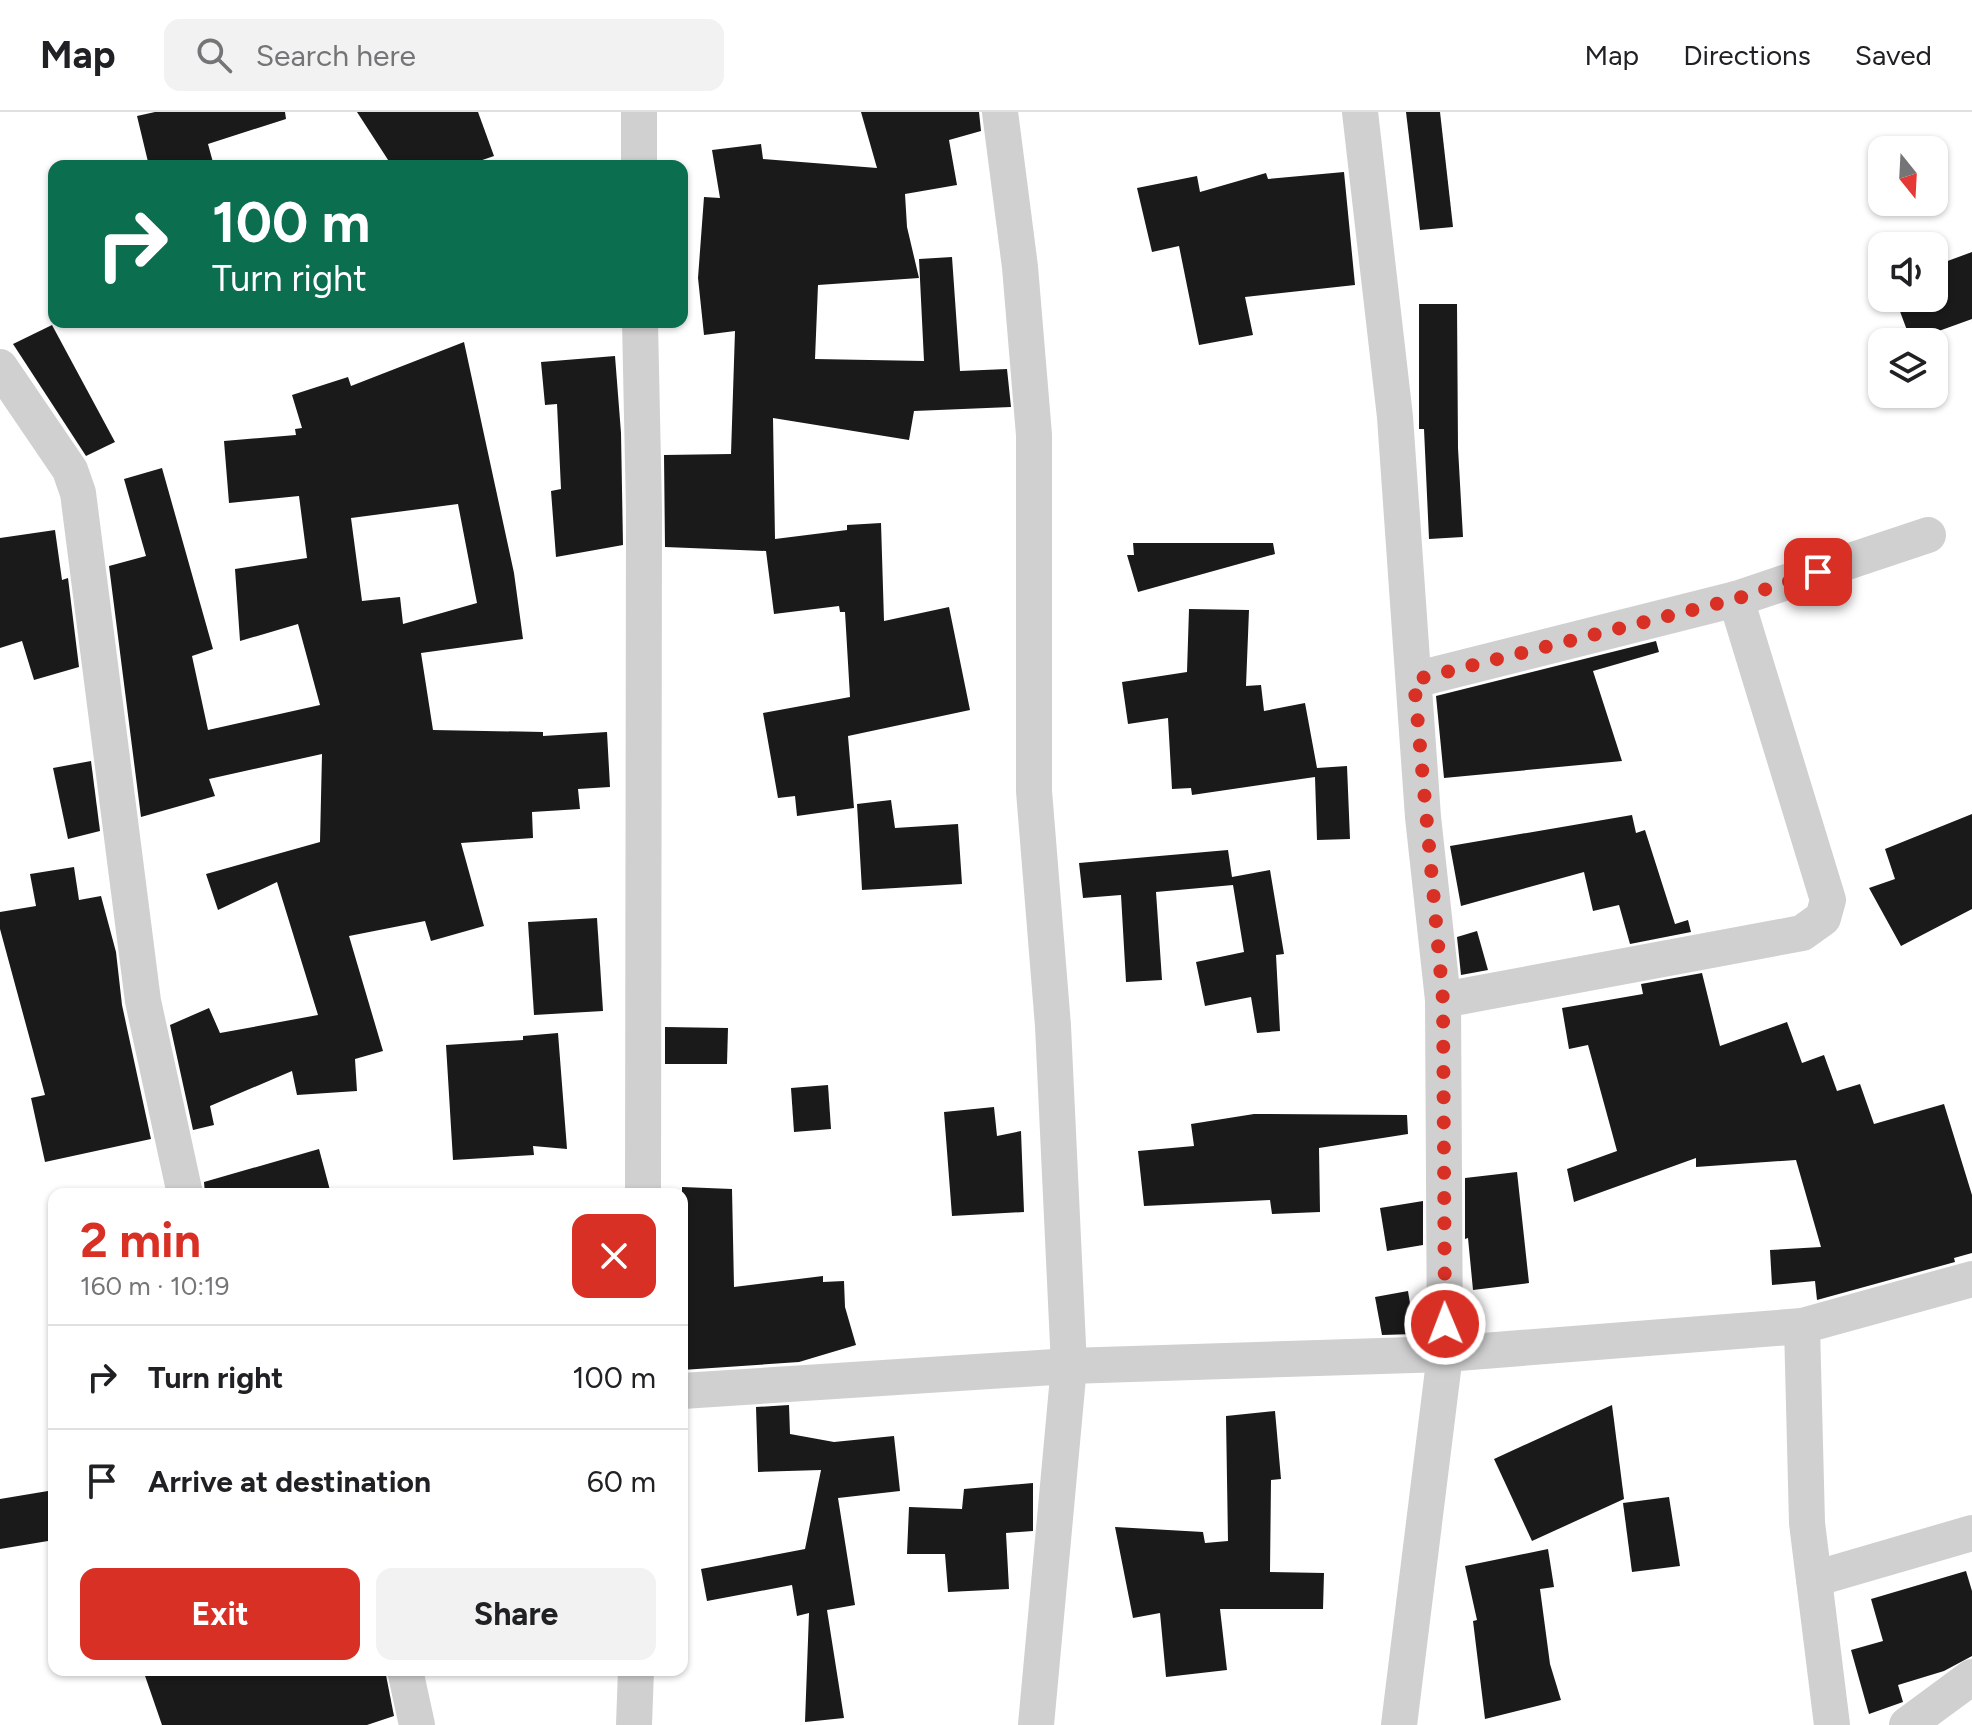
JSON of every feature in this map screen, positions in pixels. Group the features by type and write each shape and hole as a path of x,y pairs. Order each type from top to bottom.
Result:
{"street":[{"path":"639,112 639,160"},
{"path":"1000,112 1020,267 1034,435 1034,791 1053,1026 1069,1366 1036,1725"},
{"path":"1360,112 1395,417 1414,680 1443,1000 1445,1354 1399,1725"},
{"path":"640,328 644,510 643,1188"},
{"path":"0,367 70,470 78,493 143,1001 184,1188"},
{"path":"1414,680 1736,599 1928,535"},
{"path":"1443,1000 1802,933 1823,918 1828,900 1736,599"},
{"path":"688,1391 1069,1366 1445,1354 1802,1326 1972,1279"},
{"path":"1802,1326 1807,1523 1832,1725"},
{"path":"1814,1579 1972,1533"},
{"path":"406,1676 417,1725"},
{"path":"634,1725 636,1676"},
{"path":"1907,1725 1972,1677"}],"building":[{"path":"155,112 285,112 286,119 208,144 212,160 148,160 137,116"},
{"path":"357,112 478,112 494,156 482,160 388,160"},
{"path":"861,112 979,112 981,131 949,140 957,185 905,194 907,227 919,278 818,285 815,359 924,361 919,259 952,257 960,371 1007,369 1011,407 914,411 909,440 773,418 775,539 847,530 847,525 881,523 884,621 949,607 970,710 848,736 854,808 797,816 795,796 778,798 763,713 850,697 845,612 840,612 839,606 774,614 766,551 665,547 664,455 731,454 735,331 704,335 698,278 704,197 720,198 712,150 761,144 763,159 877,168"},
{"path":"1406,112 1440,112 1453,227 1420,230"},
{"path":"1344,172 1355,285 1245,297 1253,335 1199,345 1179,246 1152,252 1137,188 1197,176 1200,192 1266,173 1268,179"},
{"path":"1972,252 1972,319 1947,328 1906,328 1900,312 1948,312 1948,261"},
{"path":"1419,304 1457,304 1458,448 1463,537 1429,539 1424,429 1419,429"},
{"path":"48,327 54,328 115,442 86,456 13,344"},
{"path":"464,342 514,573 523,639 421,653 433,730 543,732 543,736 607,732 610,787 578,789 580,809 532,812 533,838 461,843 484,926 431,941 425,921 349,936 383,1051 355,1059 357,1091 297,1095 292,1071 210,1106 214,1125 193,1130 170,1025 209,1008 220,1033 318,1015 277,882 218,910 206,874 320,842 322,754 209,779 215,796 141,817 109,566 146,556 124,479 162,468 213,649 192,656 208,730 320,705 298,624 240,641 235,569 307,558 299,496 229,503 224,441 296,435 295,429 302,428 292,395 348,377 351,386","holes":["458,504 477,603 403,624 400,597 362,601 351,518"]},
{"path":"615,356 621,433 623,545 556,557 551,491 561,489 557,404 545,405 541,362"},
{"path":"55,530 62,580 68,578 79,667 34,680 22,641 0,648 0,538"},
{"path":"1133,543 1273,543 1275,554 1138,592 1127,555 1134,555"},
{"path":"1189,609 1249,610 1246,686 1261,685 1264,711 1305,703 1317,768 1347,766 1350,839 1317,840 1315,777 1192,795 1191,788 1172,789 1168,718 1128,724 1122,682 1187,672"},
{"path":"1656,641 1659,652 1593,671 1622,761 1444,778 1436,696"},
{"path":"91,761 100,831 68,839 53,768"},
{"path":"891,800 895,828 958,824 962,884 862,890 857,804"},
{"path":"1972,814 1972,909 1901,946 1869,888 1895,879 1885,849"},
{"path":"1632,815 1636,833 1645,830 1675,924 1688,920 1691,932 1630,944 1619,905 1593,911 1584,872 1461,906 1450,846"},
{"path":"1228,850 1232,877 1270,870 1284,954 1276,955 1280,1031 1257,1033 1251,997 1205,1006 1196,962 1244,952 1233,885 1156,892 1162,980 1126,982 1121,895 1083,898 1079,863"},
{"path":"74,867 79,900 101,896 116,952 122,1005 151,1139 45,1162 31,1098 45,1095 0,929 0,912 36,906 30,874"},
{"path":"597,918 603,1011 534,1015 528,922"},
{"path":"1477,931 1488,970 1461,975 1457,937"},
{"path":"1702,973 1720,1046 1787,1022 1802,1063 1824,1055 1837,1091 1860,1084 1874,1124 1944,1104 1972,1195 1972,1253 1954,1258 1955,1262 1817,1300 1815,1281 1772,1285 1770,1250 1821,1247 1796,1160 1696,1167 1696,1158 1574,1202 1567,1169 1617,1151 1588,1045 1569,1049 1562,1008 1643,994 1641,984"},
{"path":"665,1027 728,1028 727,1064 665,1064"},
{"path":"558,1033 567,1149 533,1146 534,1155 453,1160 446,1045 523,1040 523,1036"},
{"path":"828,1085 831,1129 794,1132 791,1088"},
{"path":"994,1107 997,1136 1021,1131 1024,1212 952,1216 944,1112"},
{"path":"1254,1114 1407,1115 1408,1134 1319,1148 1320,1212 1272,1214 1270,1200 1144,1206 1138,1151 1194,1146 1191,1124"},
{"path":"319,1149 329,1188 204,1188 204,1182"},
{"path":"1517,1172 1529,1283 1473,1290 1468,1238 1465,1239 1465,1178"},
{"path":"682,1187 732,1189 734,1287 823,1276 823,1282 844,1281 845,1307 856,1345 799,1362 688,1370 688,1188"},
{"path":"1423,1201 1423,1245 1387,1251 1380,1208"},
{"path":"1408,1291 1415,1334 1382,1335 1375,1297"},
{"path":"789,1405 790,1434 834,1442 894,1436 900,1491 838,1498 855,1605 827,1610 844,1718 805,1722 809,1613 797,1616 792,1585 707,1601 701,1569 805,1549 821,1470 758,1472 756,1407"},
{"path":"1612,1405 1624,1499 1532,1541 1494,1459"},
{"path":"1275,1411 1281,1479 1271,1480 1270,1572 1324,1573 1323,1609 1220,1609 1227,1670 1166,1677 1160,1613 1133,1618 1115,1527 1203,1532 1205,1543 1228,1541 1226,1416"},
{"path":"1033,1483 1033,1531 1006,1533 1009,1589 948,1592 945,1554 907,1554 909,1507 962,1509 964,1489"},
{"path":"48,1491 48,1541 0,1549 0,1499"},
{"path":"1669,1497 1680,1566 1632,1572 1623,1503"},
{"path":"1548,1549 1554,1587 1540,1589 1550,1664 1561,1700 1485,1719 1473,1621 1477,1620 1465,1566"},
{"path":"1966,1571 1972,1591 1972,1656 1944,1671 1898,1685 1903,1702 1869,1714 1851,1650 1883,1641 1871,1599"},
{"path":"145,1676 386,1676 394,1716 367,1725 162,1725"}],"route":[{"path":"1445,1324 1443,1000 1423,817 1414,680 1736,599 1818,572"}]}
